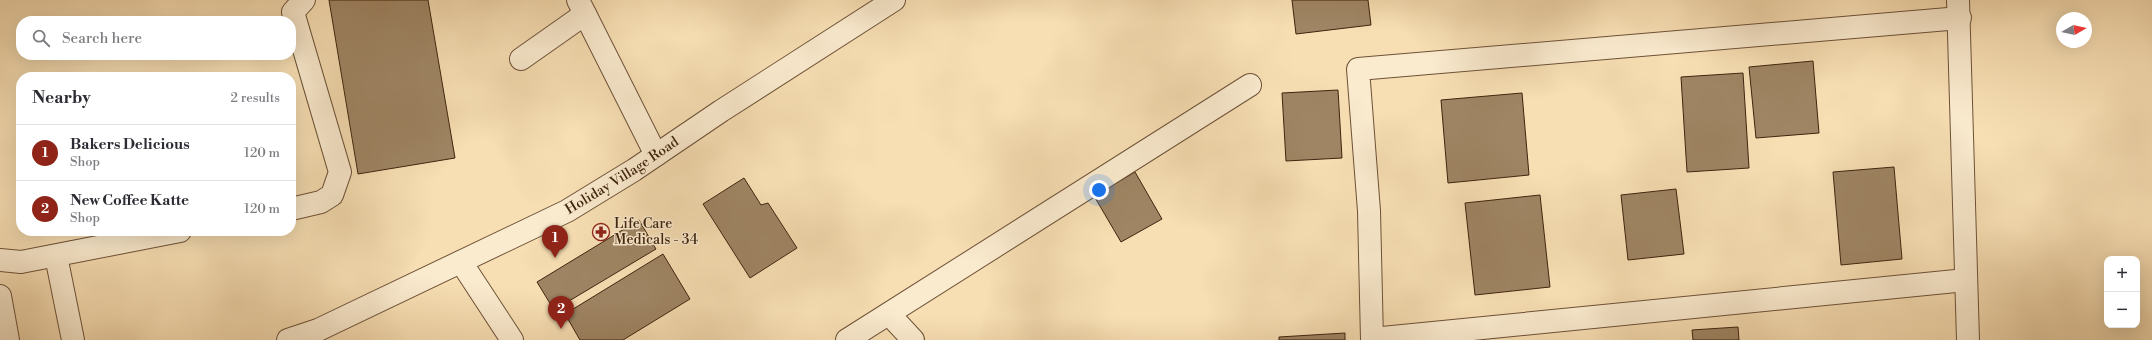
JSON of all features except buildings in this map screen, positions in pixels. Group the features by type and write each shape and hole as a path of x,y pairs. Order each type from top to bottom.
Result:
{"street":[{"path":"294,16 293,12 304,0"},
{"name":"Holiday Village Road","path":"288,340 318,330 566,211 656,155 720,111 894,0"},
{"path":"521,59 581,7 656,155"},
{"path":"1966,280 1372,340 1369,211 1358,69 1959,9 1968,340"},
{"path":"296,22 340,172 332,195 321,202 296,208"},
{"path":"846,340 1250,85"},
{"path":"0,260 21,262 155,236"},
{"path":"56,256 73,340"},
{"path":"461,262 512,340"},
{"path":"0,296 8,340"},
{"path":"889,314 913,340"}],"place":[{"name":"Life Care Medicals - 34","path":"601,232"},
{"name":"Bakers Delicious","path":"555,258"},
{"name":"New Coffee Katte","path":"561,329"}]}
